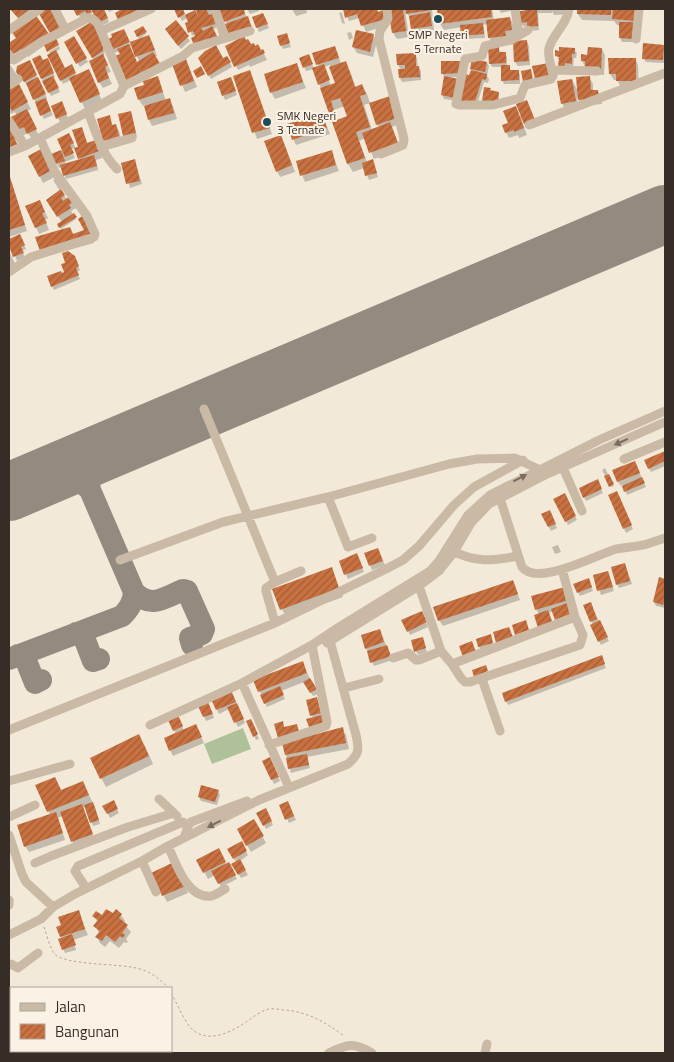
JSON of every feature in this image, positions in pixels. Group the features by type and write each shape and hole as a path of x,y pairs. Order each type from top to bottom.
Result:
{"street":[{"path":"9,30 40,9"},
{"path":"55,9 65,29"},
{"path":"101,31 151,9"},
{"path":"216,9 225,38"},
{"path":"380,154 400,147 403,145 404,140 379,39 380,31 388,19 386,9"},
{"path":"514,9 519,35"},
{"path":"528,30 507,41 485,46 482,56 465,58 456,104 492,105 520,98 526,85 551,78 553,76 548,56 549,47 567,17 569,9"},
{"path":"636,39 639,9"},
{"path":"9,56 14,60 65,29 88,18 93,18 97,21 124,86"},
{"path":"9,152 25,146 120,94 124,86 183,56 192,48 250,30"},
{"path":"552,70 597,71"},
{"path":"529,125 665,73"},
{"path":"9,85 18,79"},
{"path":"88,112 101,147 116,169"},
{"path":"9,121 25,146"},
{"path":"9,272 30,258 94,237 95,234 87,216 55,172 40,138"},
{"path":"101,147 132,138"},
{"path":"204,409 275,582"},
{"path":"150,725 242,683 326,639 419,586 439,571 468,515 478,504 541,473 559,459 665,411"},
{"path":"120,560 223,522 468,461 497,457 515,458 523,460 541,473 563,469 665,422"},
{"path":"624,459 665,442"},
{"path":"559,459 582,511"},
{"path":"9,730 275,623 386,570 403,560 419,546 454,505 474,487 523,460"},
{"path":"498,495 525,572 545,573 562,569 616,549 647,544 665,538"},
{"path":"328,497 348,547 372,538"},
{"path":"451,550 483,561 494,561 518,556"},
{"path":"326,639 430,571 451,550"},
{"path":"419,586 441,651 465,682 482,679 580,645 583,635 574,617 562,569"},
{"path":"275,623 266,588 301,571"},
{"path":"452,664 574,617"},
{"path":"9,935 41,918 53,907 86,888 168,846 259,800 348,764 355,758 358,749 356,735 344,688 326,639"},
{"path":"86,888 76,874 75,871 78,866 344,761 353,746 326,639"},
{"path":"269,745 326,726 327,722 312,645"},
{"path":"393,658 408,653 416,660 419,660 441,651"},
{"path":"344,688 379,679"},
{"path":"482,679 500,731"},
{"path":"242,683 287,783"},
{"path":"9,781 70,764"},
{"path":"159,799 186,824"},
{"path":"9,817 35,805"},
{"path":"35,864 51,856 128,827 174,813"},
{"path":"184,838 186,824"},
{"path":"9,835 26,882 53,907"},
{"path":"168,846 187,884 194,891 201,895 212,896 225,889"},
{"path":"142,861 156,892"},
{"path":"9,900 9,905"},
{"path":"9,965 11,964 18,968 38,953"},
{"path":"330,1053 341,1047 354,1045 359,1045 372,1053"}],"path":[{"path":"41,918 54,954 60,958 78,963 126,965 156,977 168,987"},
{"path":"172,995 190,1027 208,1036 227,1033 268,1009 297,1011 314,1017 327,1024 354,1045"}],"green space":[{"path":"243,728 251,749 212,764 204,744"}],"building":[{"path":"10,9 30,9 18,18"},
{"path":"44,9 51,9 63,28 51,35 38,12"},
{"path":"73,9 90,9 92,12 87,14 85,11 77,16"},
{"path":"91,9 104,9 108,18 98,23"},
{"path":"120,9 138,10 119,22 115,13"},
{"path":"174,9 183,9 185,14 178,18"},
{"path":"196,9 206,9 209,15 216,13 219,23 201,28 203,31 212,26 218,38 194,45 191,38 195,36 193,31 188,33 185,23 188,22 185,15 195,10 198,17"},
{"path":"219,9 244,9 245,14 224,22"},
{"path":"343,9 377,9 378,12 383,10 386,19 361,26 357,14 345,18"},
{"path":"388,9 403,9 406,31 392,33"},
{"path":"405,9 432,9 432,10 406,14"},
{"path":"491,9 492,17 439,24 437,10"},
{"path":"525,9 537,10 538,26 527,27 527,22 520,23 519,11 525,11"},
{"path":"577,9 611,9 611,15 577,14"},
{"path":"613,9 637,9 636,21 612,19"},
{"path":"430,12 432,26 411,29 409,16"},
{"path":"263,13 268,24 256,28 252,17"},
{"path":"35,14 49,34 24,52 21,49 13,54 9,48 9,43 16,38 11,31"},
{"path":"248,16 252,28 229,36 225,24"},
{"path":"510,17 512,30 505,31 506,36 488,38 486,20"},
{"path":"176,20 189,36 178,46 165,29"},
{"path":"93,21 103,37 103,51 92,58 76,31"},
{"path":"619,22 634,22 633,39 619,38"},
{"path":"483,23 484,34 461,36 460,25"},
{"path":"143,26 147,32 137,37 134,31"},
{"path":"124,29 130,42 111,50 107,40 112,37 111,34"},
{"path":"356,30 374,34 370,52 352,47"},
{"path":"287,33 290,43 280,46 277,36"},
{"path":"149,35 155,50 135,57 130,42"},
{"path":"74,36 87,58 76,64 64,42"},
{"path":"244,36 251,44 254,43 255,46 258,44 265,53 234,67 225,46"},
{"path":"56,38 59,45 47,52 44,45"},
{"path":"527,40 529,61 514,62 513,41"},
{"path":"643,43 664,45 663,60 642,59"},
{"path":"129,44 137,62 153,52 161,65 143,75 138,66 142,74 126,82 115,56 120,54 117,49"},
{"path":"216,45 223,58 227,56 231,62 208,76 198,58 205,51"},
{"path":"335,46 339,58 316,65 312,53"},
{"path":"488,46 499,46 499,52 506,52 506,63 489,64"},
{"path":"559,47 575,48 575,54 572,54 572,64 565,63 564,68 558,67 559,57 555,56 555,50 559,51"},
{"path":"588,47 602,48 601,70 585,69 585,61 581,61 581,54 587,55"},
{"path":"56,50 65,68 72,64 76,73 60,81 47,55"},
{"path":"416,53 416,66 419,66 420,77 399,78 398,69 405,69 405,65 397,65 396,54"},
{"path":"103,54 108,65 105,67 109,78 98,83 89,61"},
{"path":"309,54 313,64 303,68 299,58"},
{"path":"40,55 43,60 48,58 54,73 41,79 32,59"},
{"path":"472,58 487,62 485,72 470,69"},
{"path":"608,58 636,58 636,81 616,81 616,74 609,74"},
{"path":"186,59 194,81 180,86 172,64"},
{"path":"30,60 37,75 24,82 16,72 17,66"},
{"path":"346,61 355,87 362,84 366,94 360,96 370,127 356,132 365,158 347,164 320,88 335,83 329,67","holes":["340,98 347,116 337,120 331,101"]},
{"path":"441,61 461,61 461,73 441,74"},
{"path":"297,63 303,82 270,93 264,74"},
{"path":"549,63 551,76 535,79 532,66"},
{"path":"324,64 330,80 318,85 312,68"},
{"path":"501,65 510,65 510,70 519,70 519,80 501,81"},
{"path":"201,66 205,74 197,78 193,71"},
{"path":"89,69 100,94 80,103 69,78"},
{"path":"531,69 533,80 523,82 521,71"},
{"path":"250,70 270,128 252,133 233,76"},
{"path":"471,70 487,74 486,80 482,79 474,105 458,101 464,74 469,75"},
{"path":"53,76 59,88 48,93 42,81"},
{"path":"158,76 163,92 138,100 134,88 144,85 143,81"},
{"path":"444,76 459,79 455,98 441,95"},
{"path":"590,76 591,90 598,90 599,98 578,100 576,77"},
{"path":"38,77 46,94 33,100 26,83"},
{"path":"231,77 236,91 222,96 217,82"},
{"path":"572,79 576,101 561,104 557,81"},
{"path":"19,84 28,102 12,111 9,107 9,90"},
{"path":"484,87 499,92 498,103 482,101"},
{"path":"390,96 397,118 376,125 369,103"},
{"path":"46,98 51,111 40,116 35,102"},
{"path":"170,98 174,113 148,120 144,106"},
{"path":"527,100 535,120 524,124 516,104"},
{"path":"62,101 67,114 56,119 51,106"},
{"path":"516,106 524,128 505,133 502,125 508,123 503,111"},
{"path":"27,109 37,129 27,134 24,127 17,130 11,117"},
{"path":"131,111 136,133 123,136 118,114"},
{"path":"322,113 327,128 292,140 287,124"},
{"path":"110,115 112,125 116,124 119,136 103,141 97,119"},
{"path":"390,122 398,143 369,153 362,133"},
{"path":"82,127 87,143 96,140 99,151 78,159 74,148 78,147 72,130"},
{"path":"9,129 18,137 15,140 18,145 9,152"},
{"path":"69,133 74,143 70,145 74,153 65,157 57,139"},
{"path":"281,135 292,165 276,172 264,141"},
{"path":"41,149 54,169 39,177 28,156"},
{"path":"61,150 65,161 56,164 51,154"},
{"path":"332,150 336,165 300,176 296,161"},
{"path":"94,155 97,166 63,176 60,165"},
{"path":"135,159 140,181 126,184 121,163"},
{"path":"373,159 377,173 365,176 362,163"},
{"path":"9,174 25,225 9,230"},
{"path":"61,189 65,195 61,198 63,201 70,196 73,202 69,205 71,208 57,217 46,200"},
{"path":"40,200 45,212 42,213 47,223 35,228 25,206"},
{"path":"74,213 77,217 59,228 57,224"},
{"path":"85,214 91,236 40,251 35,237 70,227 73,234 84,230 78,219"},
{"path":"20,234 25,245 21,247 24,253 13,257 9,246 9,239"},
{"path":"68,251 75,256 79,266 76,268 79,275 51,287 47,276 61,271 62,273 64,272 61,264 65,263 62,253"},
{"path":"665,451 665,461 648,469 644,460"},
{"path":"635,461 640,473 617,482 612,470"},
{"path":"609,474 614,484 609,487 604,476"},
{"path":"642,477 645,483 624,492 622,486"},
{"path":"598,479 602,489 583,498 579,488"},
{"path":"617,491 632,525 623,529 608,495"},
{"path":"565,493 576,516 565,522 553,499"},
{"path":"550,510 556,524 548,527 541,514"},
{"path":"378,548 383,561 369,566 364,553"},
{"path":"357,553 363,568 344,575 339,561"},
{"path":"625,563 630,581 616,585 611,567"},
{"path":"332,567 339,588 280,610 272,589"},
{"path":"608,571 613,587 597,591 593,575"},
{"path":"659,577 665,579 663,605 653,602"},
{"path":"589,578 592,587 577,593 573,584"},
{"path":"513,580 518,594 438,621 433,607"},
{"path":"565,587 569,600 535,610 531,596"},
{"path":"591,602 597,619 590,622 583,605"},
{"path":"567,603 570,614 555,620 551,609"},
{"path":"548,610 553,624 538,628 534,615"},
{"path":"422,611 427,622 407,632 401,620"},
{"path":"526,620 529,630 515,635 512,625"},
{"path":"600,620 608,637 598,642 590,625"},
{"path":"509,627 513,637 496,643 493,632"},
{"path":"380,629 384,642 365,649 361,635"},
{"path":"491,634 493,643 478,647 476,639"},
{"path":"423,637 426,648 414,652 411,640"},
{"path":"472,641 476,652 463,657 459,646"},
{"path":"387,645 391,656 370,663 367,651"},
{"path":"602,655 605,664 505,702 502,693"},
{"path":"303,661 307,673 258,692 253,680"},
{"path":"486,665 488,671 474,677 472,670"},
{"path":"310,678 317,689 310,693 303,682"},
{"path":"280,686 284,695 264,704 260,695"},
{"path":"231,690 236,702 216,710 211,699"},
{"path":"317,697 321,713 310,716 306,700"},
{"path":"208,702 213,714 203,717 198,706"},
{"path":"237,703 244,719 234,723 227,707"},
{"path":"178,715 183,726 173,731 168,720"},
{"path":"322,715 324,722 309,727 306,719"},
{"path":"251,719 258,734 253,737 246,721"},
{"path":"283,721 284,727 297,724 299,732 278,738 274,724"},
{"path":"196,724 202,737 169,751 164,738"},
{"path":"343,727 346,743 285,755 282,743"},
{"path":"139,734 149,756 100,779 90,758"},
{"path":"307,754 309,765 288,769 286,758"},
{"path":"270,757 279,777 271,780 262,761"},
{"path":"55,777 61,790 83,781 89,795 47,812 35,785"},
{"path":"201,785 219,790 215,802 198,797"},
{"path":"114,800 118,809 107,814 102,806"},
{"path":"288,801 294,816 285,820 279,805"},
{"path":"93,802 99,820 90,823 84,805"},
{"path":"82,804 93,834 71,842 60,812"},
{"path":"266,808 272,821 263,826 256,813"},
{"path":"56,812 63,833 24,847 17,825"},
{"path":"254,819 264,836 246,846 237,829"},
{"path":"242,841 247,851 233,859 227,849"},
{"path":"219,848 226,862 203,873 196,860"},
{"path":"240,859 246,870 238,875 231,864"},
{"path":"174,862 186,886 162,896 151,873"},
{"path":"229,862 236,875 218,884 211,871"},
{"path":"106,909 113,913 116,909 122,914 119,918 128,925 122,933 125,935 123,938 120,936 115,942 106,935 102,941 95,937 100,931 93,926 98,920 92,916 96,911 102,915"},
{"path":"79,910 85,929 60,937 56,927 61,925 58,917"},
{"path":"72,934 76,945 62,950 58,939"}],"taxiway":[{"path":"90,490 89,479 91,470 102,452"},
{"path":"9,659 122,616 127,611 134,592 90,490 73,477 51,474"},
{"path":"134,592 140,597 152,601 164,599 183,590 187,591 204,629 202,634 190,638 192,645"},
{"path":"76,633 83,635 93,661 99,659"},
{"path":"18,655 25,658 35,683 41,680"}],"runway":[{"path":"9,492 665,214"}],"place":[{"name":"SMP Negeri 5 Ternate","path":"438,19"},
{"name":"SMK Negeri 3 Ternate","path":"267,122"}]}
